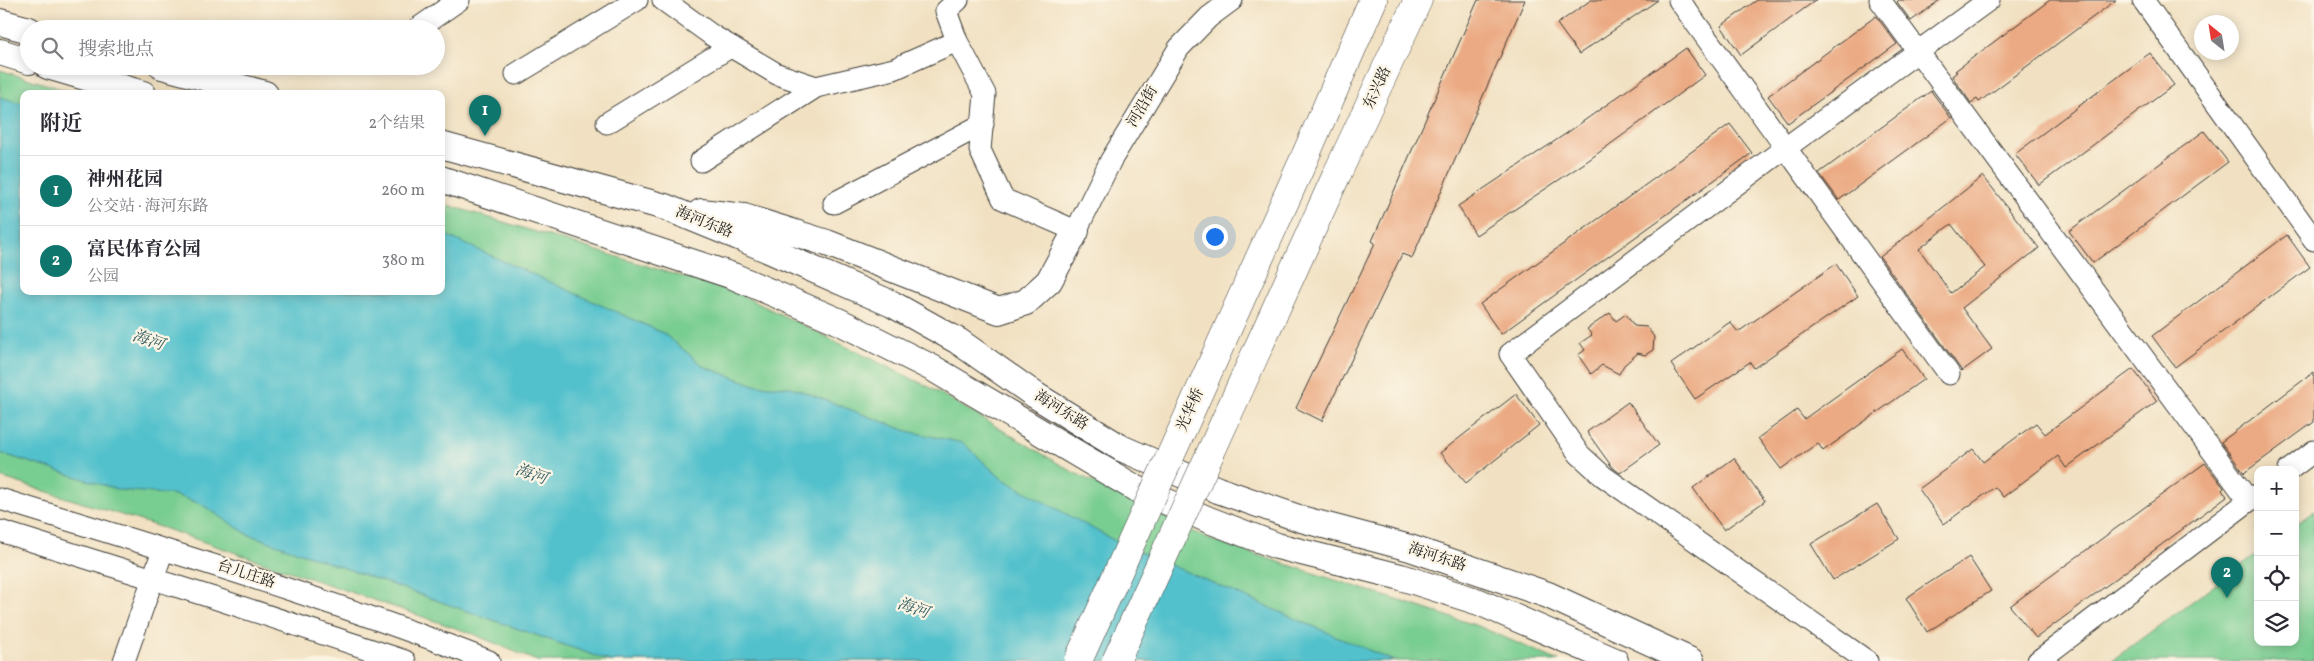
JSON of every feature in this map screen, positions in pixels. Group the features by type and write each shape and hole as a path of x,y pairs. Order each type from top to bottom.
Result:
{"highway":[{"name":"光华桥","path":"1078,661 1304,159 1373,0"},
{"name":"东兴路","path":"1116,661 1418,0"}],"main road":[{"path":"0,22 20,28"},
{"path":"0,52 20,58"},
{"path":"79,75 129,90"},
{"path":"195,75 251,90"},
{"name":"海河东路","path":"445,146 665,207 892,304 958,341 1035,395 1121,448 1218,490 1292,516 1410,548 1548,595 1691,661"},
{"name":"海河东路","path":"445,180 733,276 838,321 934,369 1134,488 1209,520 1277,546 1401,577 1479,602 1615,661"},
{"path":"665,207 753,220 827,243 999,311 1026,302 1049,281 1076,231"}],"street":[{"path":"430,20 459,0"},
{"path":"663,0 730,47 777,74 816,87"},
{"path":"958,0 946,11 957,41 986,94 980,150 1003,199 1076,231"},
{"name":"河沿街","path":"1076,231 1111,160 1179,48 1209,17 1232,0"},
{"path":"1679,0 1949,374"},
{"path":"1880,0 2253,497 2038,661"},
{"path":"1867,661 1603,476 1579,454 1510,354 1784,148 1989,0"},
{"path":"2143,0 2314,240"},
{"path":"516,74 624,3"},
{"path":"701,161 816,87 894,69 957,41"},
{"path":"607,123 730,47"},
{"path":"834,203 983,124"},
{"path":"2294,466 2314,451"},
{"name":"台儿庄路","path":"0,499 237,572 396,624 489,661"},
{"path":"0,530 404,661"},
{"path":"124,661 163,550"}],"green space":[{"path":"0,70 65,90 20,90 20,295 445,295 445,204 739,294 931,388 1073,472 1211,540 1478,626 1559,661 537,661 473,634 163,528 0,477"},
{"path":"2314,511 2314,661 2111,661 2254,556 2254,646 2299,646 2299,522"}],"water":[{"name":"海河","path":"0,97 20,103 20,295 445,295 445,235 663,333 705,367 755,385 791,387 907,431 963,443 1001,478 1117,542 1394,661 610,661 247,534 201,504 175,495 119,490 0,453"}],"building":[{"path":"1478,0 1525,0 1412,258 1402,254 1322,421 1296,408 1375,243 1372,241"},
{"path":"1591,0 1658,0 1579,54 1557,24"},
{"path":"1757,0 1816,0 1741,55 1721,26"},
{"path":"1899,0 1940,0 1911,21 1897,2"},
{"path":"2050,0 2116,0 1979,102 1977,99 1971,103 1952,76 1957,72 1955,71"},
{"path":"1876,16 1897,44 1788,123 1768,96"},
{"path":"1686,48 1705,75 1586,162 1476,235 1458,206 1567,133"},
{"path":"2150,53 2174,85 2039,185 2015,154"},
{"path":"1931,91 1951,118 1839,200 1819,173"},
{"path":"1730,124 1752,153 1501,334 1480,304"},
{"path":"2204,131 2228,162 2093,263 2069,231"},
{"path":"1983,176 2039,248 1962,308 1992,349 1962,371 1880,257","holes":["1951,224 1985,267 1951,293 1919,249"]},
{"path":"2287,235 2310,267 2175,367 2152,336"},
{"path":"1836,264 1858,296 1754,368 1750,362 1695,399 1671,364 1730,322 1738,332"},
{"path":"1610,313 1616,321 1626,314 1634,326 1647,327 1654,337 1653,350 1645,355 1638,353 1624,365 1619,374 1602,365 1591,374 1578,355 1585,350 1580,343 1592,335 1587,329"},
{"path":"1902,349 1924,379 1823,451 1818,443 1781,469 1758,438 1797,410 1804,419"},
{"path":"2133,369 2157,401 2066,468 2058,456 2003,497 1995,487 1944,524 1919,489 1973,449 1983,462 2036,423 2045,434"},
{"path":"2314,372 2314,422 2244,473 2221,442"},
{"path":"1516,394 1539,425 1466,483 1440,453"},
{"path":"1628,402 1659,445 1620,473 1612,467 1587,432"},
{"path":"1734,458 1765,501 1724,530 1693,488"},
{"path":"2205,463 2224,488 2222,490 2227,496 2036,638 2010,606"},
{"path":"1877,504 1899,539 1833,580 1811,544"},
{"path":"1969,557 1991,591 1927,632 1906,598"}],"place":[{"name":"神州花园","path":"485,136"},
{"name":"富民体育公园","path":"2227,598"}]}
